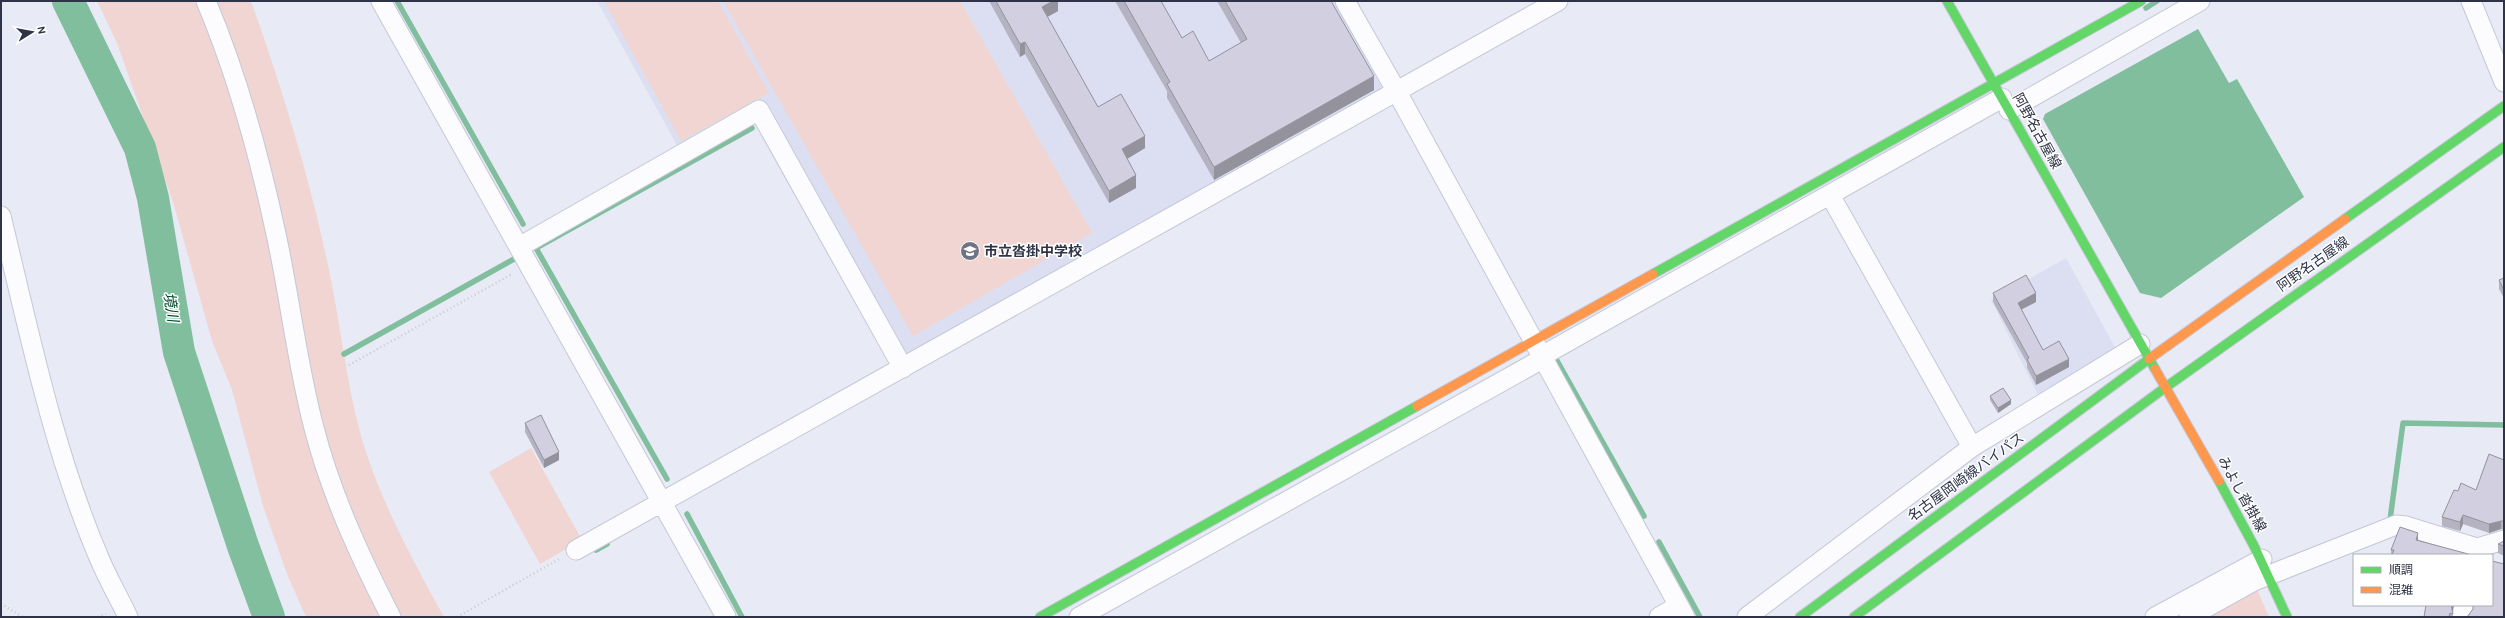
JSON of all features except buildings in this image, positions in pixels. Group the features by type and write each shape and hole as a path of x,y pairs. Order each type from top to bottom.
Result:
{"main road":[{"name":"阿野名古屋線","path":"1947,1 2166,387 2504,147"},
{"path":"1040,617 1538,349 2001,97 2141,1"},
{"name":"阿野名古屋線","path":"2145,352 2504,106"},
{"name":"名古屋岡崎線バイパス","path":"1800,617 2145,352"},
{"path":"1854,617 2166,387"},
{"name":"みよし沓掛線","path":"2166,387 2221,483 2262,559 2287,617"}],"street":[{"path":"206,1 232,64 250,125 276,234 303,384 314,430 337,499 369,575 391,617"},
{"path":"381,1 726,617"},
{"path":"1345,1 1398,92 1682,611 1658,617"},
{"path":"576,550 1398,92 1558,1"},
{"path":"1538,349 1830,195 2001,97 2200,1"},
{"path":"2471,1 2504,82"},
{"path":"519,247 759,110 903,368"},
{"path":"1830,195 1972,447"},
{"path":"1,216 61,448 81,511 100,560 128,617"},
{"path":"1079,617 1536,363 1538,349"},
{"path":"1747,617 1972,447 2145,352"},
{"path":"2189,617 2254,581 2396,526 2406,526 2477,552 2504,540"},
{"path":"2155,617 2262,559"},
{"path":"2462,617 2464,606"}],"path":[{"path":"349,365 529,265"},
{"path":"457,617 576,550"},
{"path":"1,604 23,617"}],"shaded area":[{"path":"97,1 200,1 246,126 291,342 384,617 306,617 287,574 263,506 232,390 212,341 174,205 117,43"},
{"path":"211,1 251,1 274,67 313,202 334,293 349,385 359,430 374,474 391,516 444,617 398,617 342,498"},
{"name":"市立沓掛中学校","path":"597,1 1334,1 1383,90 907,355 761,100 678,147"},
{"path":"604,1 718,1 769,93 681,141"},
{"path":"723,1 960,1 1092,233 913,336"},
{"path":"2198,29 2229,83 2237,79 2304,197 2161,298 2140,293 2043,119 2045,114"},
{"path":"2066,258 2116,349 2038,395 1991,300"},
{"path":"531,448 582,540 540,564 489,472"},
{"path":"2256,587 2269,617 2199,617"}],"waterway":[{"name":"境川","path":"68,1 140,148 153,198 179,352 243,546 269,617"},
{"path":"397,1 523,224"},
{"path":"2146,8 2157,1"},
{"path":"667,479 536,248 752,128"},
{"path":"344,354 514,259"},
{"path":"1555,357 1644,516"},
{"path":"2387,521 2390,520 2403,423 2504,425"},
{"path":"687,514 742,617"},
{"path":"1659,542 1700,617"},
{"path":"596,550 607,544"}],"traffic: fast":[{"path":"1947,1 2155,369"},
{"path":"1653,274 2141,1"},
{"path":"2345,219 2504,106"},
{"path":"2166,387 2504,147"},
{"path":"1800,617 2149,359"},
{"path":"1854,617 2166,387"},
{"path":"1040,617 1417,406"},
{"path":"2219,481 2254,546 2287,617"}],"traffic: slow":[{"path":"2149,359 2345,219"},
{"path":"1417,406 1653,274"},
{"path":"2155,369 2219,481"}],"place":[{"name":"市立沓掛中学校","path":"970,251"}]}
